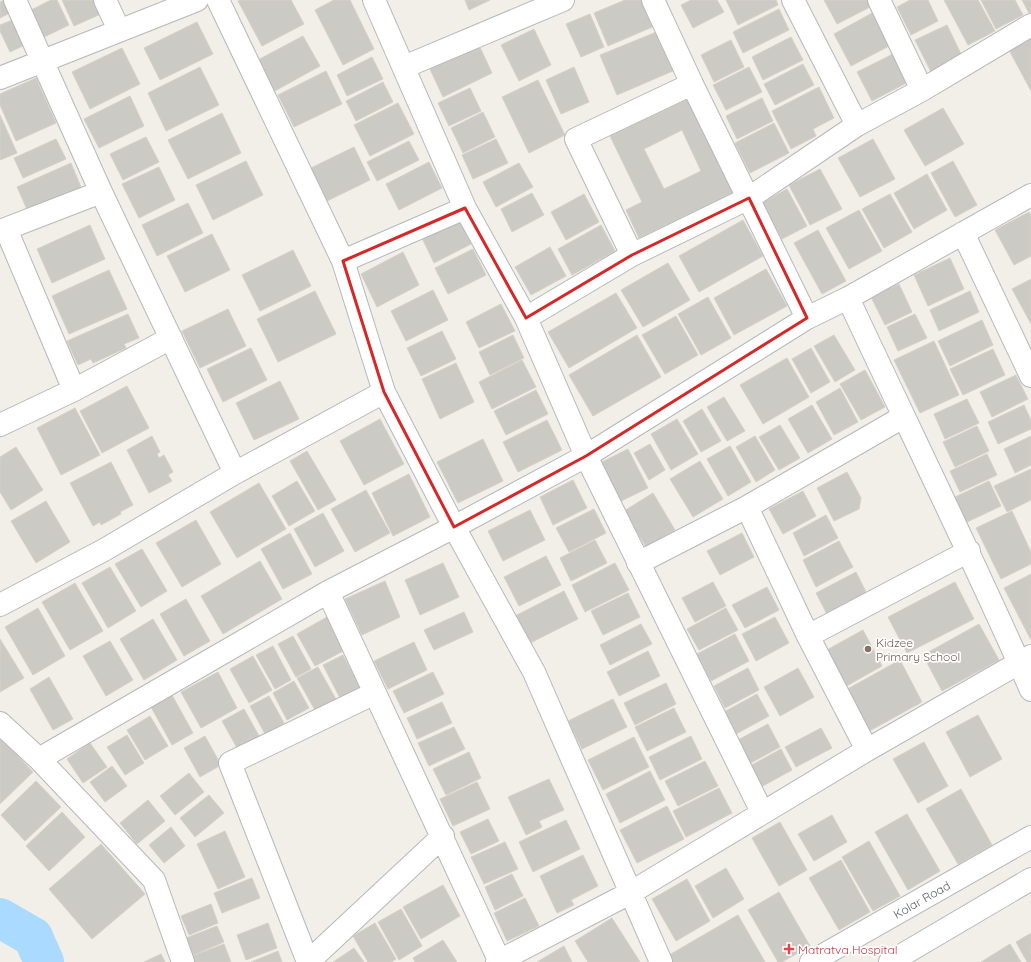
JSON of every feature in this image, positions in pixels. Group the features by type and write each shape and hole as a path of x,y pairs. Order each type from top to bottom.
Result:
{"street":[{"path":"15,0 101,192 236,473"},
{"path":"105,0 119,30"},
{"path":"0,78 197,0"},
{"path":"218,0 343,261 384,392 454,528 534,672 661,962"},
{"path":"374,0 465,208 526,318 586,456 762,812"},
{"path":"404,67 563,0"},
{"path":"653,0 692,84 807,318"},
{"path":"793,0 857,125"},
{"path":"879,0 922,90"},
{"path":"526,318 632,255 749,198 857,125 922,90 1031,25"},
{"path":"632,255 576,140 692,84"},
{"path":"74,390 3,230 101,192"},
{"path":"39,759 328,592 454,528 586,456 807,318 848,298 1031,194"},
{"path":"343,261 465,208"},
{"path":"963,233 1031,376"},
{"path":"848,298 903,417 1025,660 1031,690"},
{"path":"0,426 74,390 171,338"},
{"path":"0,605 104,550 236,473 384,392"},
{"path":"638,563 747,507 903,417"},
{"path":"747,507 808,636 867,750"},
{"path":"808,636 969,551"},
{"path":"328,592 443,836 498,961 630,893 867,750 1025,660"},
{"path":"376,693 230,763 308,962 443,836"},
{"path":"0,723 39,759 154,880 183,962"},
{"name":"Kolar Road","path":"811,962 1031,837"},
{"path":"890,962 1031,879"}],"highlighted area":[{"path":"749,198 807,318 586,456 454,527 384,392 343,261 465,208 526,318 632,255"}],"building":[{"path":"4,0 10,13 0,18 0,2"},
{"path":"51,0 57,0 69,25 40,39 27,12"},
{"path":"62,0 97,0 103,13 74,26"},
{"path":"291,0 304,24 262,46 238,1"},
{"path":"334,0 350,0 374,49 343,65 315,10"},
{"path":"465,0 490,0 469,10"},
{"path":"625,0 647,0 657,25 608,46 594,13"},
{"path":"691,0 717,0 724,12 693,28 681,5"},
{"path":"726,0 776,0 778,5 738,25"},
{"path":"824,0 871,0 874,5 837,24"},
{"path":"910,0 928,0 938,21 911,35 897,7"},
{"path":"944,0 978,0 995,31 968,45"},
{"path":"981,0 1015,0 1023,15 996,29"},
{"path":"1022,0 1031,0 1031,12 1029,13"},
{"path":"779,9 789,30 743,53 733,32"},
{"path":"874,12 891,45 851,66 834,34"},
{"path":"590,14 604,47 581,57 566,24"},
{"path":"15,19 27,44 10,52 0,31 0,25"},
{"path":"197,22 213,54 160,80 144,48"},
{"path":"947,25 963,58 932,74 915,40"},
{"path":"534,29 551,65 519,81 501,45"},
{"path":"659,31 675,70 617,95 600,55"},
{"path":"303,36 320,66 273,92 256,61"},
{"path":"1031,36 1031,91 1008,48"},
{"path":"791,37 803,60 763,80 752,57"},
{"path":"731,40 744,67 714,82 701,55"},
{"path":"478,43 492,73 443,97 429,67"},
{"path":"122,48 140,84 90,109 72,72"},
{"path":"897,52 912,80 872,101 857,72"},
{"path":"372,57 383,79 347,96 337,75"},
{"path":"803,64 814,85 775,105 764,84"},
{"path":"200,67 219,105 166,131 148,93"},
{"path":"574,67 589,102 561,114 546,80"},
{"path":"749,67 762,92 726,110 713,85"},
{"path":"326,71 342,104 294,127 278,95"},
{"path":"36,78 56,123 16,141 0,105 0,94"},
{"path":"538,80 565,135 529,153 502,97"},
{"path":"383,82 393,102 356,121 346,101"},
{"path":"819,87 834,118 813,129 816,136 791,149 772,111"},
{"path":"470,88 481,111 449,126 438,103"},
{"path":"130,96 144,126 99,148 84,119"},
{"path":"762,98 773,121 737,139 726,116"},
{"path":"688,99 733,193 639,238 626,210 642,202 610,136","holes":["682,130 701,171 664,189 644,149"]},
{"path":"398,103 414,134 370,156 354,125"},
{"path":"943,108 964,144 925,166 904,130"},
{"path":"483,112 495,137 463,153 451,128"},
{"path":"222,113 241,153 188,179 168,140"},
{"path":"0,115 17,153 0,160"},
{"path":"774,123 789,153 750,173 735,143"},
{"path":"146,137 159,162 123,180 110,154"},
{"path":"56,139 66,159 23,178 14,158"},
{"path":"496,139 508,163 473,179 462,155"},
{"path":"873,139 895,179 860,197 838,158"},
{"path":"409,141 419,160 377,181 367,162"},
{"path":"354,147 370,180 327,201 311,168"},
{"path":"246,161 263,195 213,220 196,185"},
{"path":"953,161 977,205 955,217 931,173"},
{"path":"429,162 442,188 399,210 386,184"},
{"path":"71,163 83,192 30,216 17,187"},
{"path":"519,163 533,187 496,207 483,182"},
{"path":"159,167 175,200 139,218 122,184"},
{"path":"820,169 842,209 810,225 789,185"},
{"path":"927,174 947,210 914,229 894,193"},
{"path":"787,189 807,226 782,239 762,203"},
{"path":"532,193 544,215 512,232 501,209"},
{"path":"584,194 599,222 566,240 551,212"},
{"path":"890,194 912,232 884,248 862,209"},
{"path":"188,203 203,233 157,256 142,225"},
{"path":"859,210 882,251 849,269 826,228"},
{"path":"1029,212 1031,216 1031,256 1014,265 995,230"},
{"path":"458,217 471,244 434,263 421,236"},
{"path":"743,220 763,256 699,292 679,256"},
{"path":"90,225 105,259 52,283 37,249"},
{"path":"601,225 615,251 572,275 558,249"},
{"path":"818,230 846,281 822,294 794,243"},
{"path":"212,234 230,270 185,292 167,256"},
{"path":"550,247 566,276 531,295 515,267"},
{"path":"473,249 486,275 448,294 435,268"},
{"path":"293,250 311,286 260,311 242,275"},
{"path":"403,252 419,285 377,307 361,274"},
{"path":"950,258 964,289 928,306 914,275"},
{"path":"668,263 690,300 643,327 621,290"},
{"path":"766,269 787,306 734,335 714,298"},
{"path":"109,270 127,309 69,334 52,296"},
{"path":"1031,279 1031,324 1012,289"},
{"path":"899,284 912,312 885,325 871,297"},
{"path":"433,290 448,320 406,341 391,311"},
{"path":"315,291 336,334 278,362 257,319"},
{"path":"970,291 979,312 939,331 930,310"},
{"path":"616,293 637,328 569,368 548,332"},
{"path":"708,297 731,338 701,355 678,314"},
{"path":"501,304 515,331 479,348 466,322"},
{"path":"228,309 246,346 200,368 182,331"},
{"path":"128,314 139,338 124,344 126,348 93,363 91,359 78,365 67,341"},
{"path":"915,314 927,338 898,351 887,327"},
{"path":"676,316 698,355 665,374 642,335"},
{"path":"982,320 993,345 950,366 938,341"},
{"path":"442,331 456,359 421,376 407,348"},
{"path":"513,335 524,358 490,375 479,352"},
{"path":"637,335 661,377 593,416 569,375"},
{"path":"834,335 855,370 835,382 814,346"},
{"path":"934,341 959,395 920,413 894,360"},
{"path":"251,348 267,380 223,402 207,369"},
{"path":"811,348 830,382 811,393 792,359"},
{"path":"993,349 1005,375 963,395 950,369"},
{"path":"787,358 809,397 763,424 740,385"},
{"path":"522,360 536,387 492,409 479,382"},
{"path":"456,363 474,402 440,419 422,379"},
{"path":"865,370 885,407 861,420 840,384"},
{"path":"1016,375 1028,399 992,417 980,392"},
{"path":"280,381 299,419 254,440 236,403"},
{"path":"127,386 149,428 102,453 80,411"},
{"path":"840,388 858,422 834,435 816,402"},
{"path":"536,390 548,414 506,435 494,411"},
{"path":"724,397 745,431 727,441 707,407"},
{"path":"967,399 979,423 945,439 934,414"},
{"path":"812,405 832,439 808,453 788,419"},
{"path":"1024,405 1031,420 1031,429 998,444 988,422"},
{"path":"75,408 100,455 61,475 37,428"},
{"path":"702,409 721,441 701,452 683,421"},
{"path":"380,419 404,464 364,485 340,441"},
{"path":"677,419 698,454 671,470 651,434"},
{"path":"547,420 562,450 518,472 503,442"},
{"path":"780,425 800,458 779,470 759,437"},
{"path":"977,426 989,451 955,467 943,442"},
{"path":"152,436 160,452 157,454 159,458 164,455 173,472 168,475 172,481 149,493 127,450"},
{"path":"755,436 775,470 756,482 736,447"},
{"path":"1031,436 1031,465 1015,473 1004,449"},
{"path":"483,439 503,481 458,503 437,462"},
{"path":"650,444 665,470 649,480 634,453"},
{"path":"730,446 751,482 728,496 707,459"},
{"path":"16,447 43,490 11,510 0,492 0,457"},
{"path":"628,449 648,488 617,503 598,464"},
{"path":"307,451 336,500 318,510 290,461"},
{"path":"987,454 997,475 960,492 950,471"},
{"path":"700,461 723,499 693,517 670,479"},
{"path":"111,462 133,505 120,512 121,514 101,525 100,522 93,526 70,483"},
{"path":"1031,469 1031,500 1007,512 994,486"},
{"path":"847,472 861,498 859,509 834,521 817,488"},
{"path":"409,474 430,517 393,536 372,493"},
{"path":"573,480 587,508 553,525 540,497"},
{"path":"297,481 315,511 289,526 272,496"},
{"path":"989,481 1001,506 965,523 953,498"},
{"path":"259,483 286,529 237,558 210,512"},
{"path":"366,490 390,533 355,552 331,509"},
{"path":"803,491 816,516 783,534 769,509"},
{"path":"653,493 675,530 646,547 624,511"},
{"path":"46,501 70,542 36,563 11,521"},
{"path":"594,509 606,533 569,552 556,528"},
{"path":"530,510 545,540 503,561 488,531"},
{"path":"1012,511 1031,552 1031,564 1001,579 976,528"},
{"path":"323,513 344,551 315,567 294,529"},
{"path":"826,515 838,538 804,556 793,533"},
{"path":"196,520 221,564 182,587 156,543"},
{"path":"290,533 312,574 283,589 261,549"},
{"path":"742,533 754,557 720,575 707,551"},
{"path":"595,540 607,563 571,581 560,558"},
{"path":"839,541 853,567 816,587 803,560"},
{"path":"142,549 167,591 141,607 115,564"},
{"path":"546,556 561,585 519,606 504,577"},
{"path":"260,561 282,599 223,634 201,596"},
{"path":"443,563 459,597 420,615 405,580"},
{"path":"615,563 629,590 585,612 572,585"},
{"path":"110,567 136,611 108,628 82,583"},
{"path":"856,572 869,598 829,618 816,593"},
{"path":"1031,574 1031,640 1004,588"},
{"path":"385,581 400,617 362,635 345,599"},
{"path":"713,582 726,606 695,622 682,598"},
{"path":"955,582 974,619 907,653 888,617"},
{"path":"75,583 103,631 70,650 42,602"},
{"path":"767,587 779,610 745,628 732,605"},
{"path":"564,591 578,619 528,644 515,616"},
{"path":"628,593 640,617 603,635 591,611"},
{"path":"186,599 210,641 184,656 160,614"},
{"path":"38,608 65,656 33,675 5,627"},
{"path":"726,608 738,630 699,650 687,629"},
{"path":"464,612 473,632 434,650 424,630"},
{"path":"327,617 345,650 315,666 297,634"},
{"path":"775,617 789,643 756,661 742,634"},
{"path":"153,619 177,660 144,680 120,639"},
{"path":"641,624 652,644 610,665 600,645"},
{"path":"979,624 999,660 942,691 923,655"},
{"path":"863,630 882,666 843,688 823,652"},
{"path":"735,634 749,661 711,681 697,654"},
{"path":"293,636 311,669 296,677 278,644"},
{"path":"0,639 24,678 0,692"},
{"path":"110,641 133,680 106,696 83,656"},
{"path":"414,642 427,670 388,689 374,661"},
{"path":"273,646 291,680 275,689 256,655"},
{"path":"648,651 660,676 619,696 607,672"},
{"path":"343,655 361,690 341,700 323,665"},
{"path":"253,656 272,690 249,703 230,669"},
{"path":"900,660 922,702 864,734 842,692"},
{"path":"318,667 337,701 316,712 297,678"},
{"path":"748,668 759,690 725,708 714,686"},
{"path":"798,668 814,697 780,716 764,687"},
{"path":"218,672 237,708 201,728 181,692"},
{"path":"433,672 444,694 404,713 393,691"},
{"path":"49,677 73,719 53,730 30,689"},
{"path":"294,681 309,708 287,720 273,693"},
{"path":"666,683 676,704 635,725 624,703"},
{"path":"757,694 769,716 736,734 724,712"},
{"path":"172,695 193,733 172,745 151,707"},
{"path":"269,696 284,723 265,734 250,706"},
{"path":"613,699 627,727 582,749 568,721"},
{"path":"442,702 452,723 417,739 407,718"},
{"path":"674,708 686,732 647,751 635,727"},
{"path":"244,709 263,743 241,755 222,721"},
{"path":"978,715 1002,759 970,777 946,732"},
{"path":"150,716 168,746 145,760 127,730"},
{"path":"768,724 780,747 747,765 734,742"},
{"path":"454,727 465,749 429,766 418,743"},
{"path":"821,728 832,748 796,767 785,747"},
{"path":"127,735 144,763 125,775 107,747"},
{"path":"205,736 221,765 200,777 184,748"},
{"path":"691,736 702,759 660,780 649,757"},
{"path":"0,737 33,772 0,804"},
{"path":"634,737 649,767 603,790 588,760"},
{"path":"924,742 948,786 918,803 893,759"},
{"path":"90,743 107,767 83,783 67,759"},
{"path":"781,749 792,770 761,787 750,766"},
{"path":"469,752 481,778 446,795 433,769"},
{"path":"705,761 718,786 678,806 665,781"},
{"path":"112,766 127,786 105,802 90,782"},
{"path":"650,771 665,800 620,823 606,794"},
{"path":"189,773 204,792 175,815 160,796"},
{"path":"549,779 564,810 539,821 542,827 526,835 508,797"},
{"path":"36,781 61,807 25,841 1,815"},
{"path":"477,782 490,809 453,826 440,799"},
{"path":"719,788 732,813 686,837 673,811"},
{"path":"961,789 992,845 958,864 926,809"},
{"path":"209,795 224,813 195,837 180,818"},
{"path":"148,800 165,821 137,844 120,823"},
{"path":"667,806 684,839 637,863 620,830"},
{"path":"62,812 85,837 49,871 26,846"},
{"path":"907,814 940,871 908,890 875,832"},
{"path":"832,815 847,842 814,861 798,834"},
{"path":"488,819 499,841 471,854 460,832"},
{"path":"566,820 580,849 533,872 519,842"},
{"path":"780,822 807,870 779,886 752,838"},
{"path":"171,827 185,846 164,863 149,845"},
{"path":"225,831 245,877 218,889 197,844"},
{"path":"869,841 900,896 873,911 842,857"},
{"path":"505,842 518,869 484,884 471,857"},
{"path":"101,844 145,894 92,939 49,889"},
{"path":"583,855 598,886 571,900 574,905 557,913 540,876"},
{"path":"841,860 870,912 839,930 809,878"},
{"path":"726,868 744,899 713,918 695,886"},
{"path":"512,874 523,896 495,910 485,887"},
{"path":"252,878 260,898 222,913 214,893"},
{"path":"687,879 710,921 676,941 652,899"},
{"path":"443,885 460,916 421,939 403,907"},
{"path":"779,892 810,946 782,962 778,962 748,910"},
{"path":"525,898 539,926 507,941 494,913"},
{"path":"211,904 218,923 189,935 181,916"},
{"path":"401,909 422,946 399,960 378,922"},
{"path":"738,915 765,962 667,962 664,958"},
{"path":"612,918 640,962 588,962 575,941"},
{"path":"268,923 277,948 246,960 237,935"},
{"path":"375,923 396,959 391,962 368,962 353,936"},
{"path":"217,926 224,942 193,955 186,938"},
{"path":"1031,933 1031,962 1027,962 1016,942"},
{"path":"443,940 457,962 415,962 413,958"},
{"path":"224,944 231,962 185,962 184,959"},
{"path":"1010,944 1021,962 981,962"},
{"path":"564,946 572,962 537,962"},
{"path":"354,948 364,962 333,962"},
{"path":"278,951 282,962 251,962"},
{"path":"161,954 165,962 144,962"}],"waterway":[{"path":"0,918 33,937 44,962"}],"place":[{"name":"Kidzee Primary School","path":"868,649"},
{"name":"Matratva Hospital","path":"789,949"}]}
